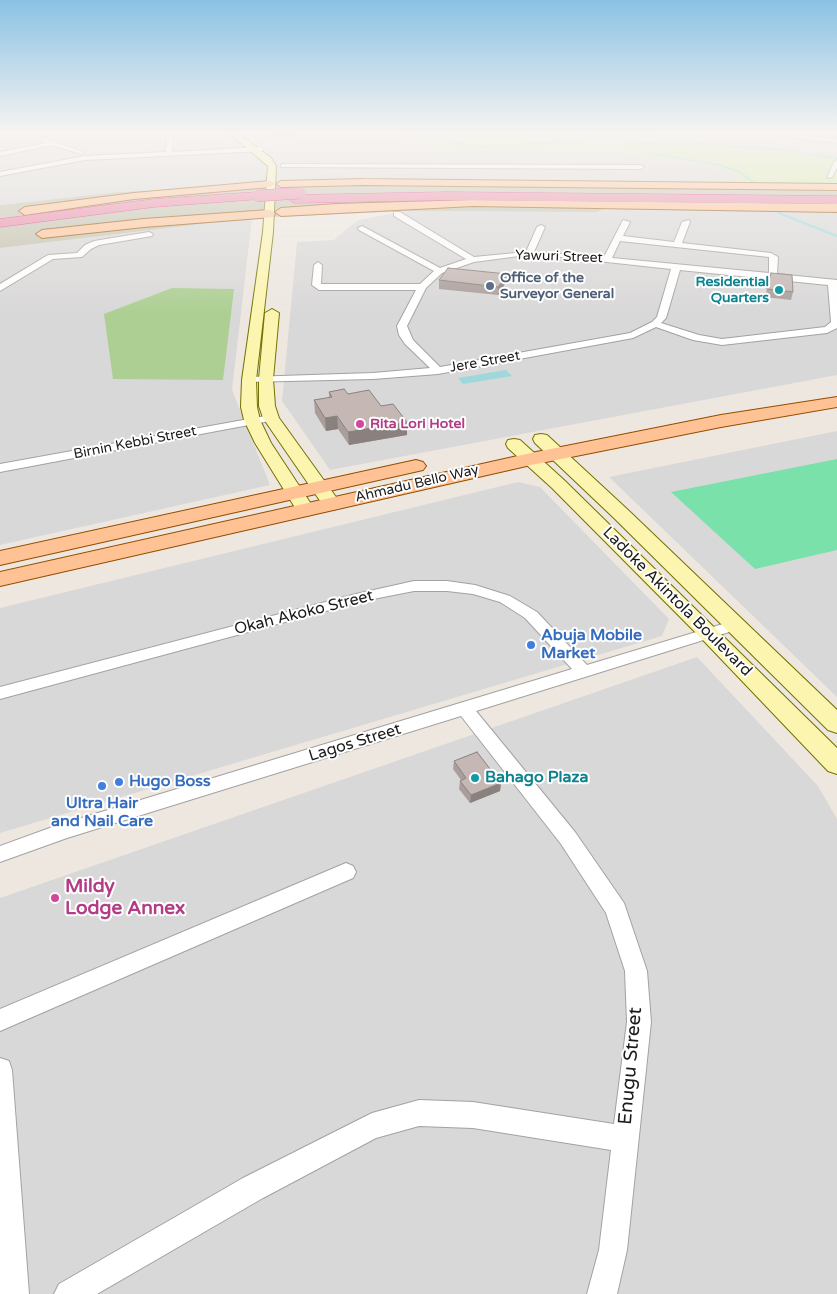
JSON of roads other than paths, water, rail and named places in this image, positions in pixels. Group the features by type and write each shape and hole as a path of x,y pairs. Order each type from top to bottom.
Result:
{"highway":[{"path":"650,193 837,200"},
{"path":"0,223 145,204 297,196 804,193"},
{"path":"580,203 664,195"},
{"path":"0,232 255,198"},
{"path":"0,216 25,211"},
{"path":"26,236 42,234"}],"main road":[{"path":"25,211 165,193"},
{"path":"42,234 144,223 403,205 580,203 837,208"},
{"path":"504,446 837,388"},
{"name":"Ahmadu Bello Way","path":"0,579 326,495 531,459 721,421 837,402"},
{"name":"Ahmadu Bello Way","path":"326,495 430,463"},
{"name":"Ahmadu Bello Way","path":"0,558 300,501"}],"street":[{"path":"276,193 278,255"},
{"path":"275,213 249,380 249,407 252,420 263,443 300,501"},
{"path":"397,214 472,260"},
{"path":"607,259 626,222"},
{"path":"678,244 686,222"},
{"path":"529,254 541,226"},
{"path":"362,228 439,271"},
{"path":"0,288 51,257 79,255 92,245 149,234"},
{"path":"618,238 771,255 774,257 773,276"},
{"name":"Yawuri Street","path":"438,371 409,342 404,335 402,326 422,287 439,271 472,260 529,254 607,259 835,283"},
{"path":"318,265 316,285 319,287 422,287"},
{"path":"676,267 661,318 656,324 697,338 722,342 827,330 834,326 836,322 835,283"},
{"path":"274,298 266,380 267,406 271,418 326,495"},
{"name":"Jere Street","path":"249,380 372,376 438,371 633,335 656,324"},
{"name":"Birnin Kebbi Street","path":"0,468 271,418"},
{"name":"Ladoke Akintola Boulevard","path":"541,439 558,453 837,724"},
{"name":"Ladoke Akintola Boulevard","path":"504,446 531,459 710,634 837,764"},
{"name":"Okah Akoko Street","path":"0,693 361,597 414,586 466,588 506,600 531,615 583,672"},
{"name":"Lagos Street","path":"0,854 62,832 736,625"},
{"name":"Enugu Street","path":"465,709 568,838 616,910 636,971 639,1022 624,1139 613,1250 602,1294"},
{"path":"0,1020 346,872"},
{"path":"0,1070 14,1294"},
{"path":"68,1294 252,1188 372,1126 419,1113 473,1115 624,1139"}],"water":[{"path":"506,370 512,376 463,384 458,378"}],"waterway":[{"path":"779,213 837,236"}],"place":[{"name":"Office of the Surveyor General","path":"490,286"},
{"name":"Residential Quarters","path":"779,290"},
{"name":"Rita Lori Hotel","path":"360,424"},
{"name":"Abuja Mobile Market","path":"531,645"},
{"name":"Bahago Plaza","path":"475,778"},
{"name":"Hugo Boss","path":"119,782"},
{"name":"Ultra Hair and Nail Care","path":"102,786"},
{"name":"Mildy Lodge Annex","path":"55,898"}]}
